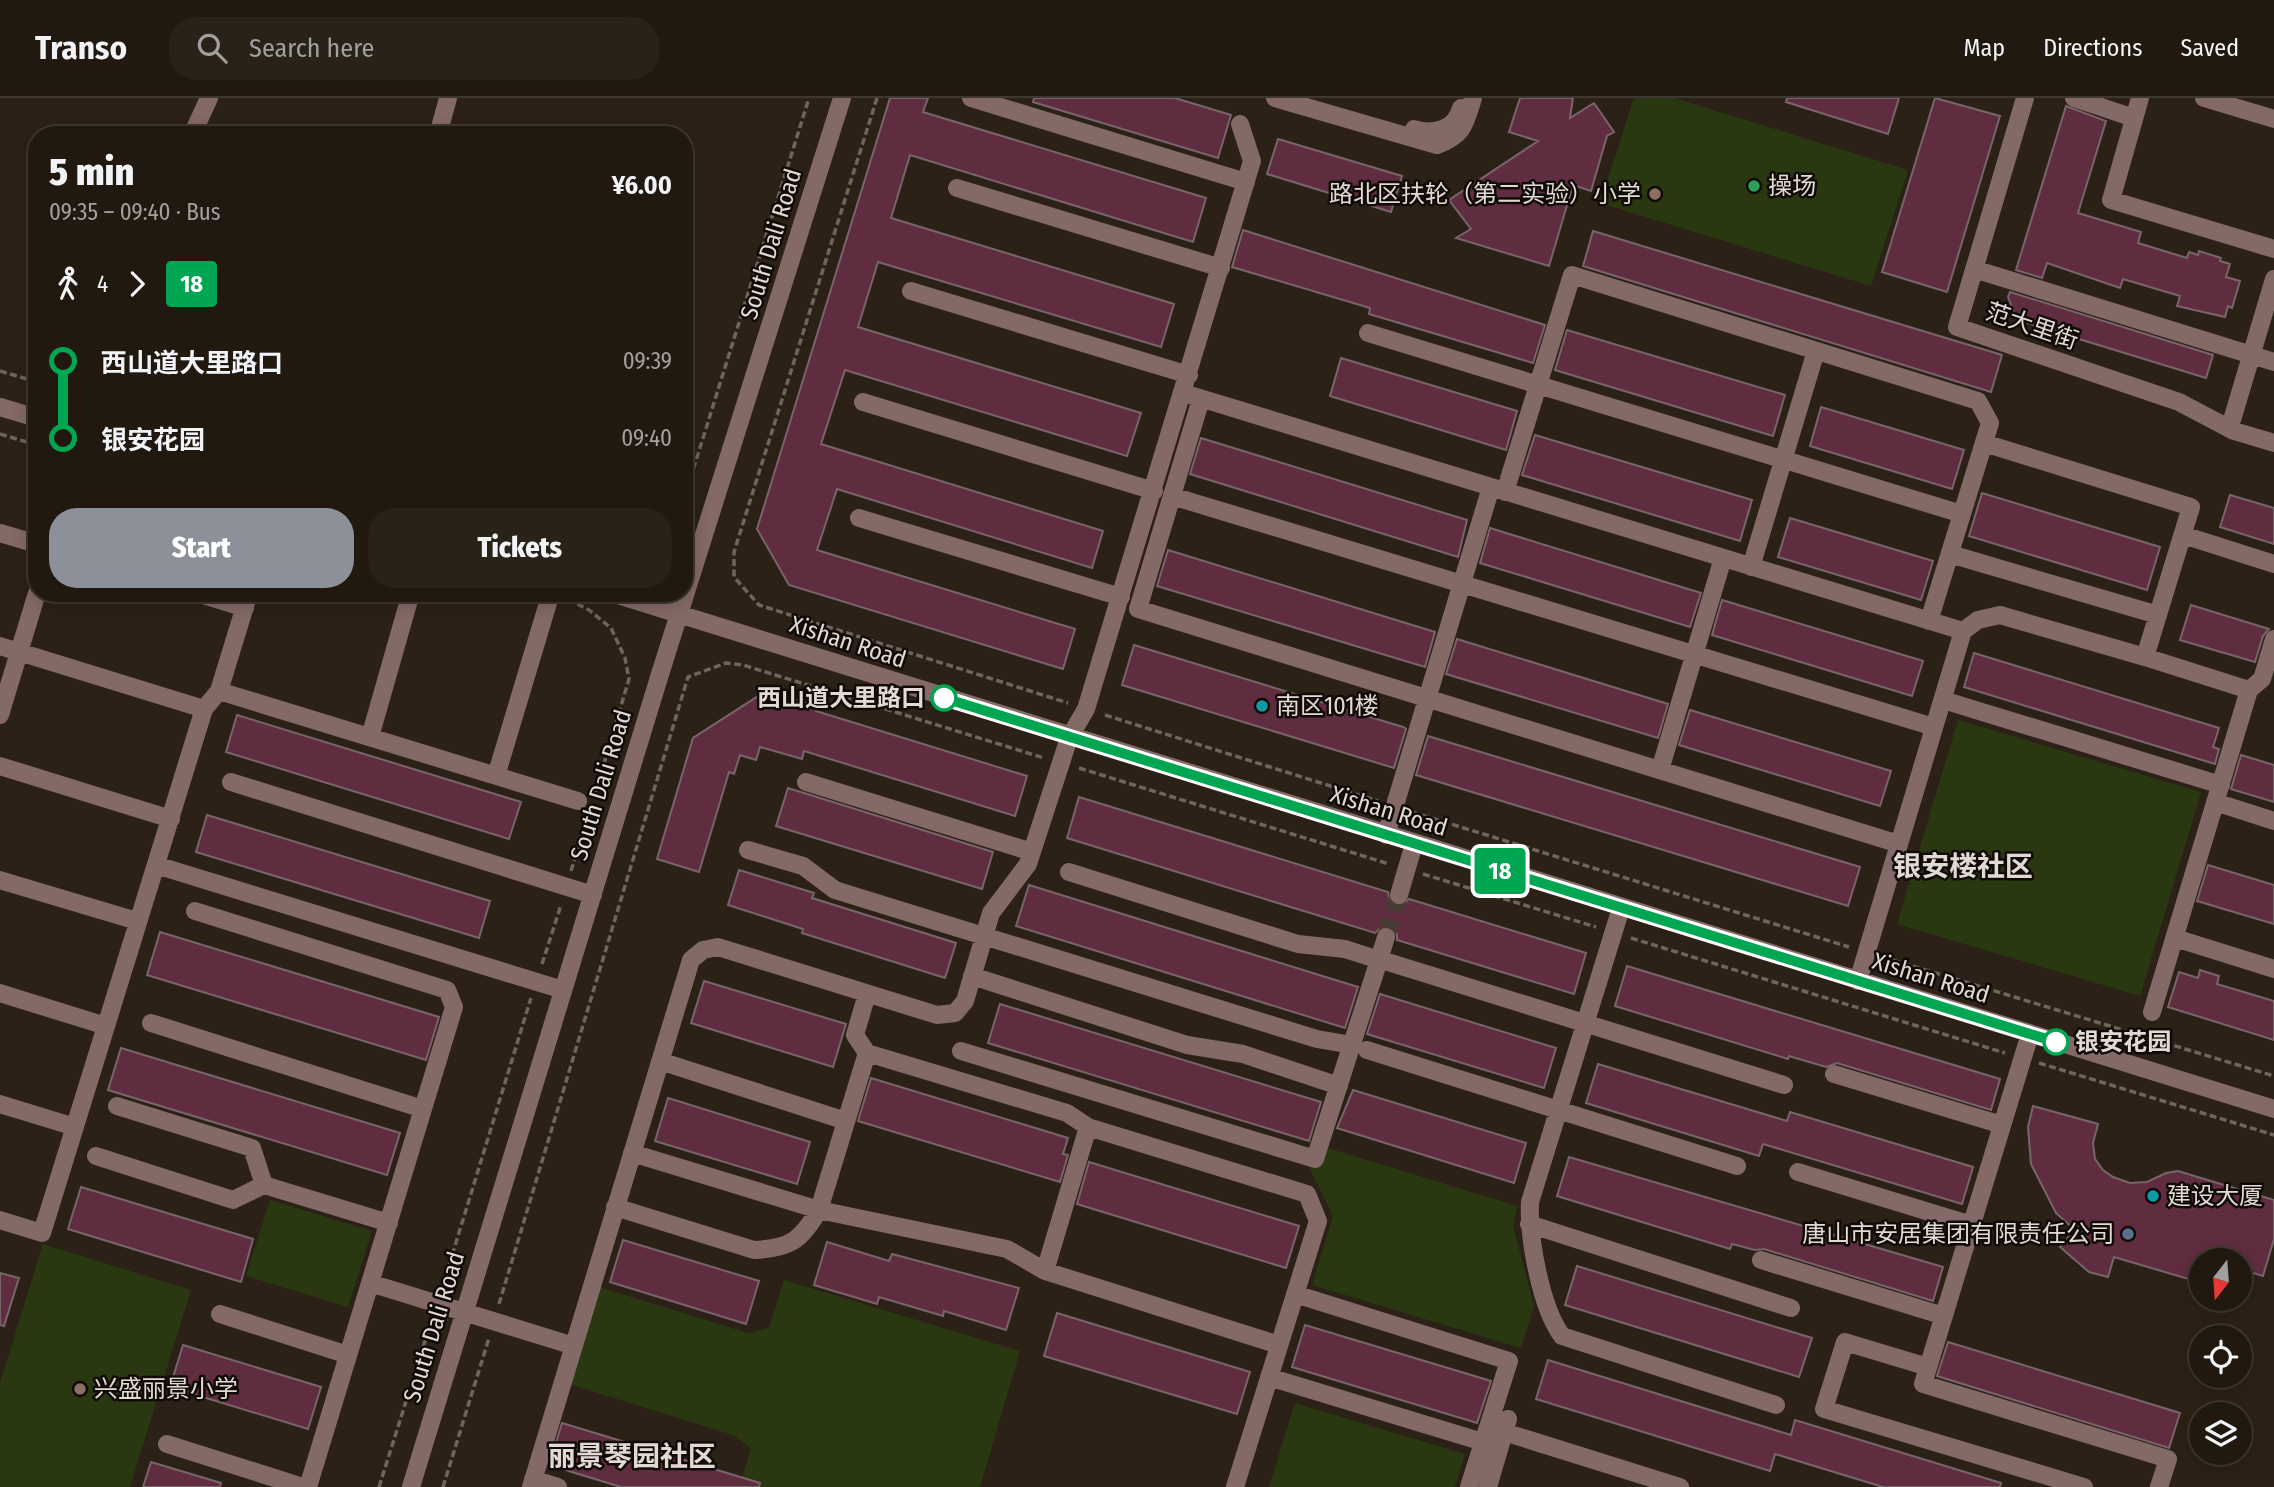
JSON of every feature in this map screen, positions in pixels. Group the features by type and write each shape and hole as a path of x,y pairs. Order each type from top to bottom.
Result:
{"street":[{"path":"196,126 209,98"},
{"path":"440,126 448,98"},
{"name":"South Dali Road","path":"693,576 842,98"},
{"path":"971,98 1246,182"},
{"path":"1275,98 1437,145 1454,138 1465,125 1474,98"},
{"path":"1309,98 1433,134 1450,126 1459,114 1464,98"},
{"name":"范大里街","path":"2025,98 1957,327 2179,402 2234,431 2274,443"},
{"name":"范大里街","path":"2034,98 1967,321 2180,394 2232,420 2274,433"},
{"path":"2074,98 2134,118"},
{"path":"2140,98 2111,200 2274,250"},
{"path":"2204,98 2274,120"},
{"path":"558,1487 532,1483 691,960 703,950 719,947 937,1015 955,1013 965,1001 991,913 1028,864 1069,738 1086,709 1252,161 1241,124"},
{"path":"957,188 1221,268"},
{"path":"1974,269 2274,362"},
{"path":"1386,835 1462,583 1538,385 1572,275 1978,401 1990,422 1929,621"},
{"path":"2232,420 2274,279"},
{"path":"911,291 1189,375"},
{"path":"1368,333 1962,514"},
{"path":"1751,567 1816,351"},
{"path":"1183,393 1963,631"},
{"path":"1201,399 1138,609 1899,844"},
{"path":"863,402 1154,491"},
{"path":"0,407 28,415"},
{"path":"1984,443 2191,507 2146,657"},
{"path":"1172,496 1934,727"},
{"path":"859,518 1121,597"},
{"path":"0,533 28,541"},
{"path":"2183,535 2274,564"},
{"path":"1950,554 2158,615"},
{"path":"1660,770 1723,558"},
{"path":"0,715 34,602"},
{"path":"0,1220 42,1233 204,709 219,691 247,602"},
{"path":"370,737 408,602"},
{"path":"496,776 549,602"},
{"name":"Xishan Road","path":"640,602 1069,738 2274,1110"},
{"name":"South Dali Road","path":"411,1487 685,602"},
{"path":"1858,981 1963,631 1978,620 2000,615 2146,657 2262,684"},
{"path":"2152,1012 2218,794 2262,684 2274,639"},
{"path":"0,646 204,709"},
{"path":"219,691 587,802"},
{"path":"1943,700 2218,794 2274,821"},
{"path":"0,766 170,819"},
{"path":"231,782 593,895"},
{"path":"806,782 1032,852"},
{"path":"1399,895 1414,844"},
{"path":"748,850 803,866 835,890 1317,1039 1360,1048 1737,1167"},
{"path":"156,865 563,990"},
{"path":"1069,872 1298,943 1345,950 1385,961 1784,1085"},
{"path":"0,880 137,921"},
{"path":"1621,908 1530,1202 1529,1224 1551,1321 1562,1335 1776,1405"},
{"path":"167,1444 306,1487 454,1007 447,990 195,911"},
{"path":"961,1051 1315,1158 1339,1086 1360,1048 1385,961 1386,937"},
{"path":"2175,938 2274,969"},
{"path":"972,976 1187,1045 1243,1054 1339,1086"},
{"path":"0,993 106,1026"},
{"path":"867,994 855,1035 867,1053 1067,1113 1088,1127 1307,1194 1318,1221 1235,1487"},
{"path":"151,1023 423,1109"},
{"path":"2030,1034 1923,1384 2168,1459 2159,1487"},
{"path":"615,1207 754,1250 777,1249 802,1237 819,1210 867,1053"},
{"path":"660,1061 846,1121"},
{"path":"1834,1074 2002,1125"},
{"path":"0,1104 75,1127"},
{"path":"117,1106 252,1148 264,1185"},
{"path":"1045,1271 1088,1127"},
{"path":"632,1153 819,1210 1007,1249 1045,1271 1279,1345"},
{"path":"96,1156 233,1200 264,1185 388,1223"},
{"path":"1798,1172 1972,1225"},
{"path":"1529,1224 1791,1308"},
{"path":"1761,1260 1944,1316"},
{"path":"370,1283 574,1346"},
{"path":"1295,1294 1509,1361 1469,1487"},
{"path":"220,1314 348,1355"},
{"path":"1928,1367 1845,1342 1824,1409 2084,1487"},
{"path":"1269,1377 1483,1441"},
{"path":"1488,1487 1506,1426 1680,1487"}],"path":[{"path":"693,470 809,98"},
{"path":"877,98 734,552 734,577 759,605 1394,807 2274,1076"},
{"path":"0,371 28,379"},
{"path":"0,434 28,442"},
{"path":"379,1487 566,886 587,802 629,679 625,658 611,628 575,602"},
{"path":"443,1487 688,677 726,663 744,665 2274,1135"}],"green space":[{"name":"操场","path":"1634,98 1674,98 1908,170 1871,286 1600,203"},
{"path":"1958,720 2201,792 2140,996 1897,924"},
{"path":"1318,1145 1517,1206 1513,1226 1534,1306 1521,1348 1312,1285 1333,1216 1310,1169"},
{"path":"270,1200 372,1231 348,1307 246,1276"},
{"name":"兴盛丽景小学","path":"43,1244 191,1290 130,1487 0,1487 0,1383"},
{"path":"784,1280 1020,1351 980,1487 739,1487 751,1449 736,1436 569,1384 599,1287 748,1333 769,1328"},
{"path":"1295,1403 1465,1454 1455,1487 1269,1487"}],"building":[{"path":"890,98 928,98 923,112 1206,198 1193,242 910,155 891,218 1174,304 1161,347 878,262 858,327 1141,413 1127,456 845,370 821,444 1103,531 1092,568 837,489 817,550 1075,629 1063,669 789,585 757,529"},
{"path":"1034,98 1175,98 1231,115 1218,158 1033,102"},
{"path":"1520,98 1573,98 1570,118 1594,103 1614,132 1607,136 1591,191 1573,185 1549,266 1456,238 1471,229 1449,200 1538,141 1509,132"},
{"path":"1787,98 1899,98 1888,134 1786,102"},
{"path":"1935,98 2000,116 1947,292 1882,272"},
{"path":"2066,106 2106,121 2078,213 2141,232 2138,243 2187,258 2189,252 2198,255 2199,251 2230,264 2226,277 2240,281 2232,308 2228,306 2225,317 2177,306 2180,296 2123,279 2120,288 2047,263 2042,278 2016,270"},
{"path":"1278,139 1402,176 1391,212 1267,174"},
{"path":"1243,230 1545,325 1533,363 1369,314 1370,308 1232,267"},
{"path":"1593,231 2002,355 1991,392 1583,266"},
{"path":"2010,292 2213,355 2206,378 2017,320 2008,297"},
{"path":"1567,330 1785,395 1773,436 1555,370"},
{"path":"1341,358 1517,411 1506,450 1330,396"},
{"path":"1821,407 1964,450 1952,489 1810,446"},
{"path":"1535,435 1752,500 1740,541 1522,475"},
{"path":"1201,438 1467,520 1458,557 1190,474"},
{"path":"1982,493 2160,547 2147,590 1969,536"},
{"path":"2230,495 2274,508 2274,544 2220,527"},
{"path":"1790,518 1933,561 1921,600 1778,557"},
{"path":"1490,528 1701,593 1690,627 1480,563"},
{"path":"1168,550 1435,632 1425,667 1157,586"},
{"path":"1722,600 1923,661 1912,696 1712,635"},
{"path":"2191,605 2269,629 2263,636 2255,662 2180,640"},
{"path":"1457,639 1668,704 1658,738 1446,674"},
{"name":"南区101楼","path":"1134,645 1403,727 1406,729 1394,768 1122,685"},
{"path":"1974,653 2219,728 2213,747 2219,749 2215,764 1964,687"},
{"path":"766,691 817,706 816,711 1027,776 1015,816 804,751 802,759 760,747 756,760 740,755 734,774 729,772 699,872 657,859 693,738"},
{"path":"1690,710 1891,771 1880,806 1679,745"},
{"path":"237,715 521,802 509,839 226,752"},
{"path":"1428,736 1860,867 1848,906 1416,775"},
{"path":"2241,755 2274,765 2274,802 2231,789"},
{"path":"788,788 993,852 982,889 776,826"},
{"path":"1079,797 1388,892 1390,902 1395,906 1402,906 1409,899 1586,953 1574,994 1397,940 1397,934 1390,926 1383,926 1375,933 1067,838"},
{"path":"207,815 490,901 479,938 196,852"},
{"path":"2208,865 2274,885 2274,924 2197,901"},
{"path":"739,870 814,893 812,898 956,943 945,978 802,933 803,929 728,905"},
{"path":"1029,885 1358,987 1345,1028 1016,926"},
{"path":"160,932 439,1017 426,1060 147,975"},
{"path":"1627,966 2000,1079 1991,1110 1837,1063 1826,1067 1789,1056 1788,1059 1615,1006"},
{"path":"2200,970 2219,976 2217,984 2274,1001 2274,1040 2168,1007 2179,972 2198,978"},
{"path":"704,981 846,1024 833,1067 691,1023"},
{"path":"1380,994 1556,1048 1544,1088 1367,1034"},
{"path":"1000,1004 1321,1102 1309,1141 988,1043"},
{"path":"121,1048 400,1133 387,1175 108,1090"},
{"path":"1598,1064 1787,1121 1790,1112 1973,1167 1962,1204 1763,1144 1759,1156 1586,1103"},
{"path":"871,1078 1068,1138 1063,1154 1068,1155 1060,1182 858,1121"},
{"path":"1353,1090 1526,1143 1514,1183 1337,1128"},
{"path":"668,1098 810,1142 797,1184 655,1141"},
{"name":"建设大厦","path":"2033,1106 2098,1124 2093,1143 2095,1159 2103,1170 2113,1177 2130,1183 2147,1182 2166,1173 2178,1171 2274,1200 2274,1239 2263,1276 2252,1273 2252,1248 2189,1248 2189,1279 2114,1257 2108,1277 2089,1272 2060,1247 2075,1230 2056,1213 2031,1164 2028,1127"},
{"path":"1569,1157 1943,1267 1933,1301 1764,1249 1755,1250 1732,1244 1730,1249 1557,1196"},
{"path":"1089,1162 1299,1226 1286,1268 1077,1204"},
{"path":"81,1187 253,1239 241,1282 68,1229"},
{"path":"623,1240 759,1281 746,1324 610,1282"},
{"path":"827,1242 889,1261 892,1254 1019,1288 1006,1330 944,1311 943,1316 879,1297 877,1304 814,1285"},
{"path":"1577,1266 1812,1338 1799,1377 1565,1305"},
{"path":"0,1273 19,1278 4,1326 0,1325"},
{"path":"1057,1313 1250,1372 1237,1414 1044,1356"},
{"path":"1305,1325 1491,1381 1477,1423 1292,1367"},
{"path":"1948,1342 2180,1413 2169,1448 1937,1376"},
{"path":"183,1345 321,1387 308,1429 170,1387"},
{"path":"1548,1360 1791,1435 1795,1420 2001,1483 2000,1487 1883,1487 1775,1454 1770,1471 1536,1399"},
{"path":"562,1423 760,1483 759,1487 621,1487 549,1465"},
{"path":"151,1462 221,1483 220,1487 143,1487"}],"tunnel":[{"path":"1386,937 1399,895"}],"bus line":[{"name":"18","path":"944,698 2056,1042"}],"place":[{"name":"操场","path":"1754,186"},
{"name":"路北区扶轮（第二实验）小学","path":"1655,194"},
{"name":"西山道大里路口","path":"944,698"},
{"name":"南区101楼","path":"1262,706"},
{"name":"银安花园","path":"2056,1042"},
{"name":"建设大厦","path":"2153,1196"},
{"name":"唐山市安居集团有限责任公司","path":"2128,1234"},
{"name":"兴盛丽景小学","path":"80,1389"}],"district":[{"name":"银安楼社区","path":"1963,866"},
{"name":"丽景琴园社区","path":"632,1456"}]}
